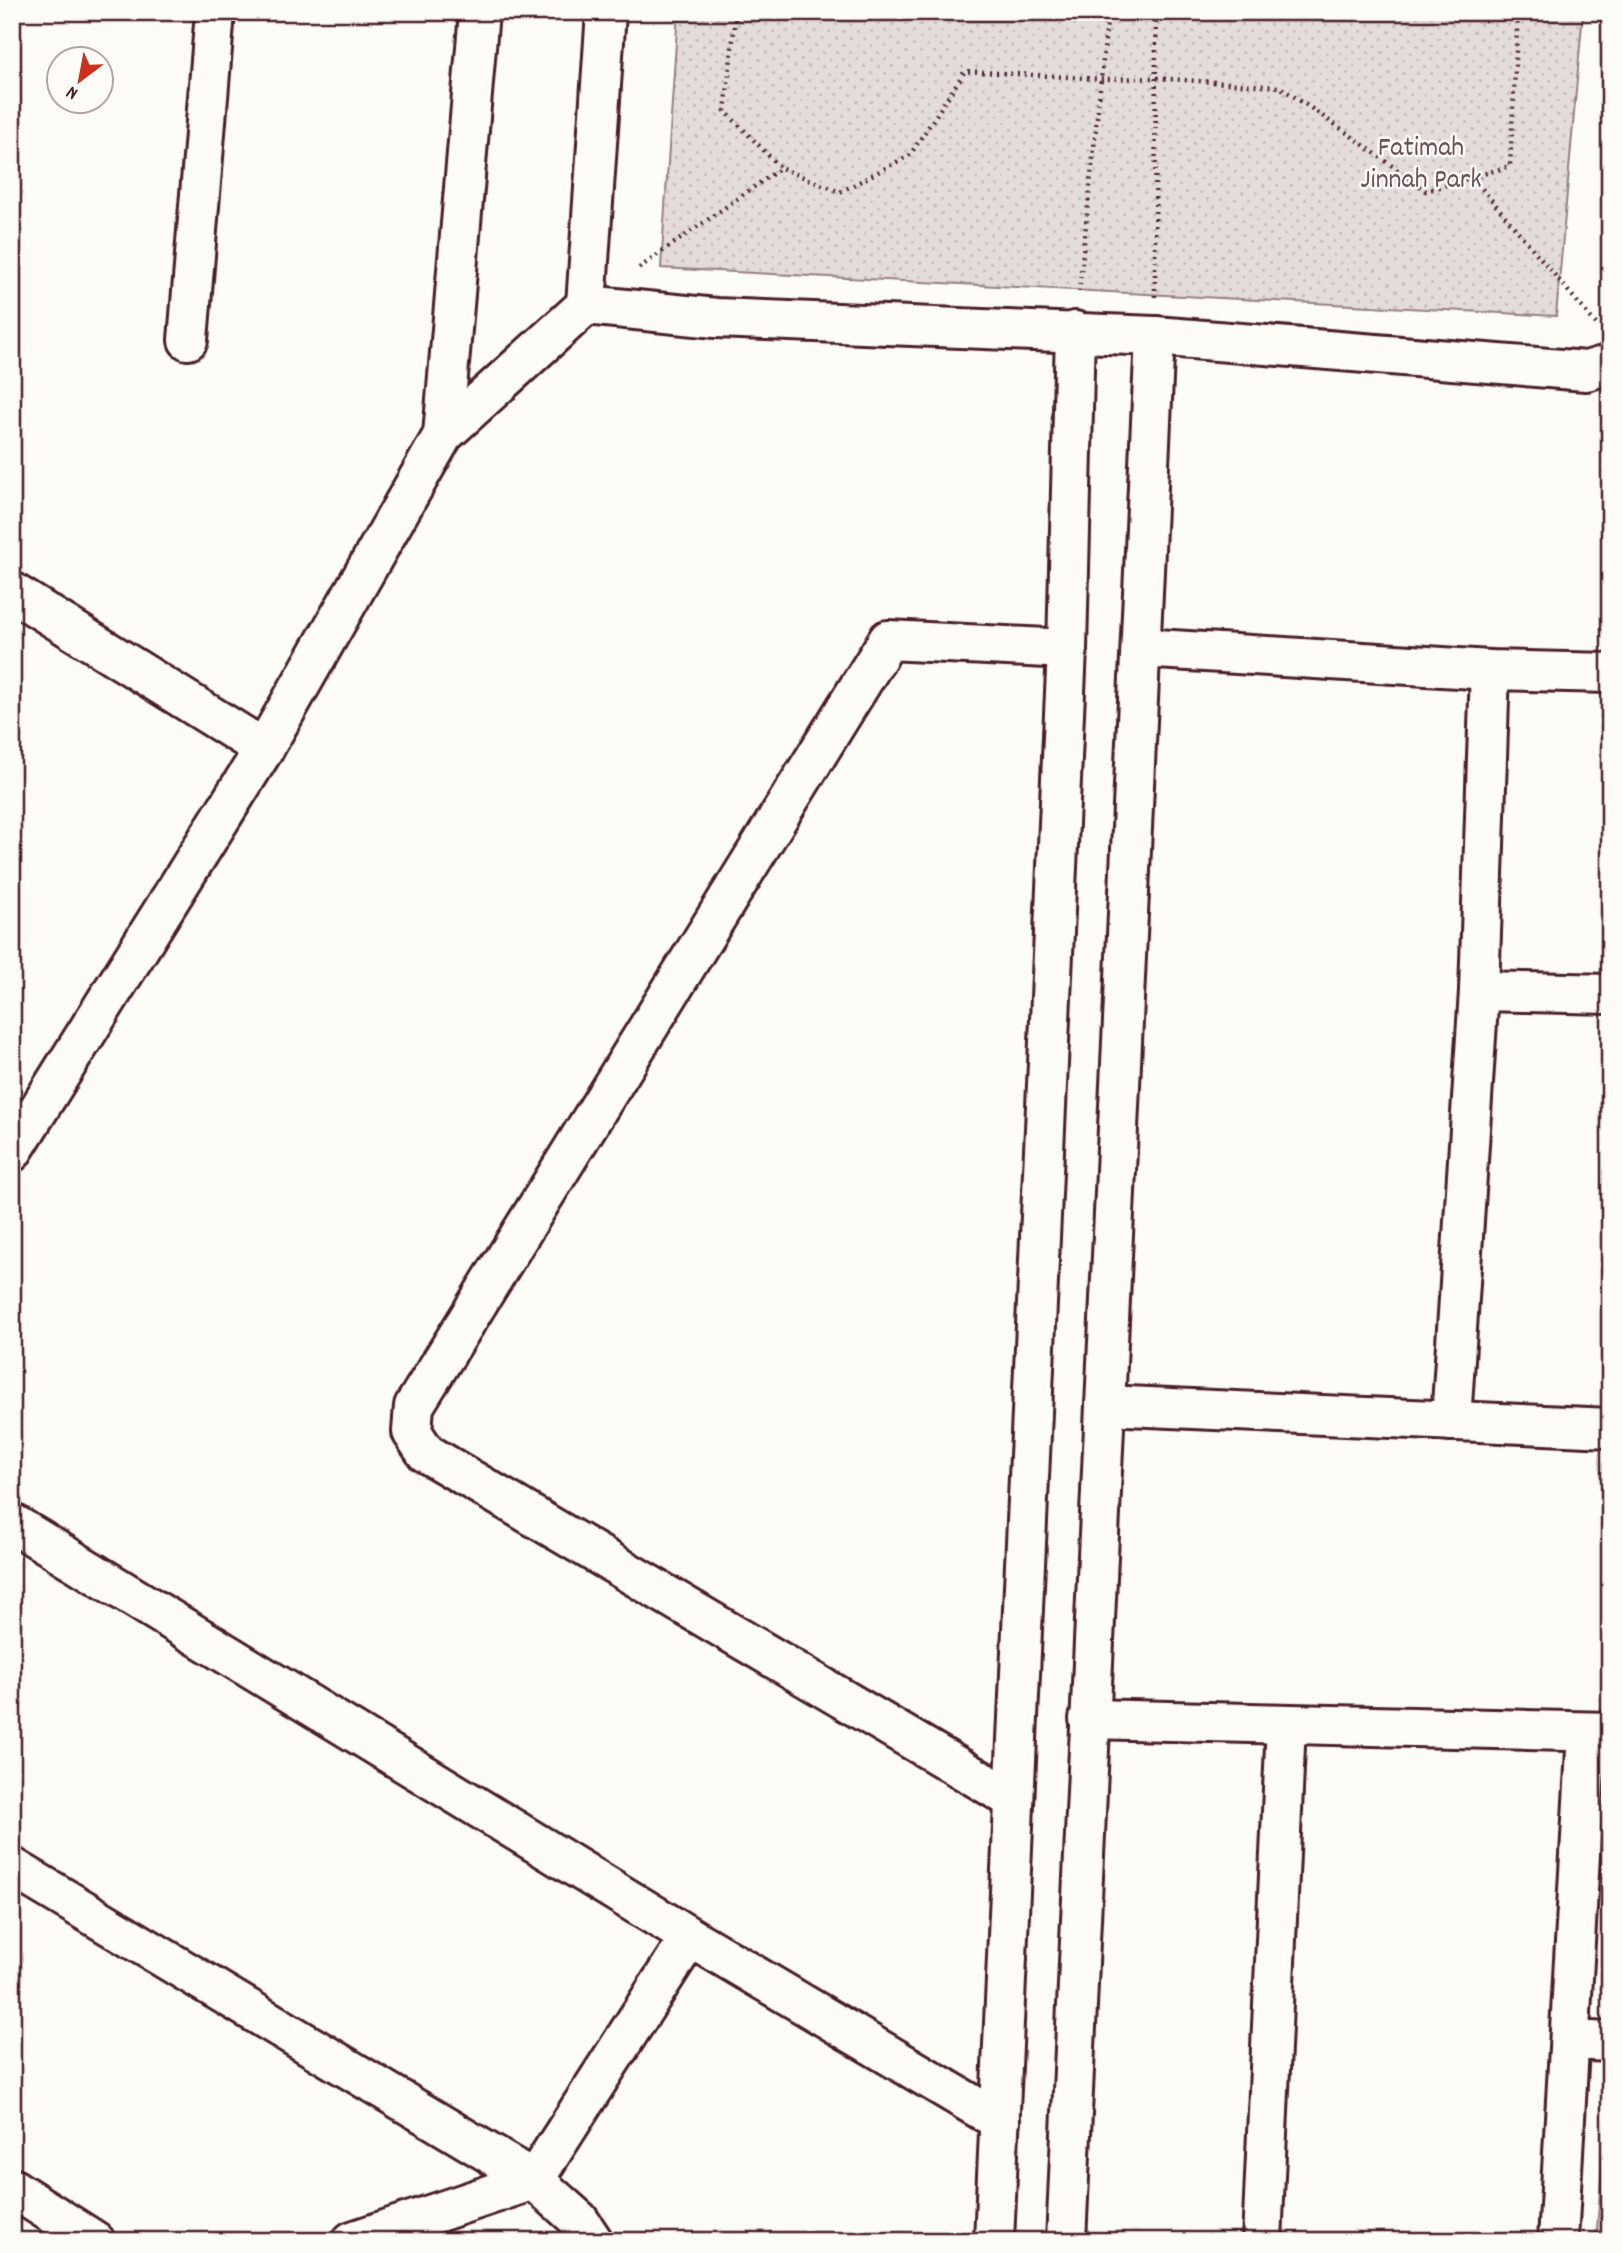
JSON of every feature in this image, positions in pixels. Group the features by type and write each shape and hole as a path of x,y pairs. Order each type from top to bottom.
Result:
{"street":[{"path":"188,340 215,12"},
{"path":"443,435 479,12"},
{"path":"12,1152 264,749 443,435 586,305 606,12"},
{"path":"586,305 716,318 1155,336 1586,371 1606,347"},
{"path":"994,2241 1067,649 1075,331"},
{"path":"1066,2241 1155,336"},
{"path":"12,592 264,749"},
{"path":"1014,1800 426,1453 412,1432 414,1406 887,640 1067,649"},
{"path":"1141,648 1490,670 1610,673"},
{"path":"1451,1421 1479,990 1490,670"},
{"path":"1479,990 1610,994"},
{"path":"1105,1405 1610,1428"},
{"path":"12,1523 690,1937 1000,2121"},
{"path":"1089,1719 1598,1732 1570,2040 1558,2241"},
{"path":"1262,2241 1286,1725"},
{"path":"12,1867 534,2180 579,2220 593,2241"},
{"path":"352,2241 534,2180 690,1937"},
{"path":"1570,2040 1610,2042"},
{"path":"12,2188 94,2241"}],"path":[{"path":"736,12 725,111 781,168 840,192 909,155 965,71 1101,79 1156,78 1280,87 1426,191 1510,166 1518,12"},
{"path":"1075,331 1108,12"},
{"path":"1155,336 1156,12"},
{"path":"586,305 781,168"},
{"path":"1473,177 1606,347"}],"green space":[{"name":"Fatimah Jinnah Park","path":"678,12 1583,12 1556,316 661,268"},
{"path":"1608,2093 1610,2241 1596,2241"}]}
